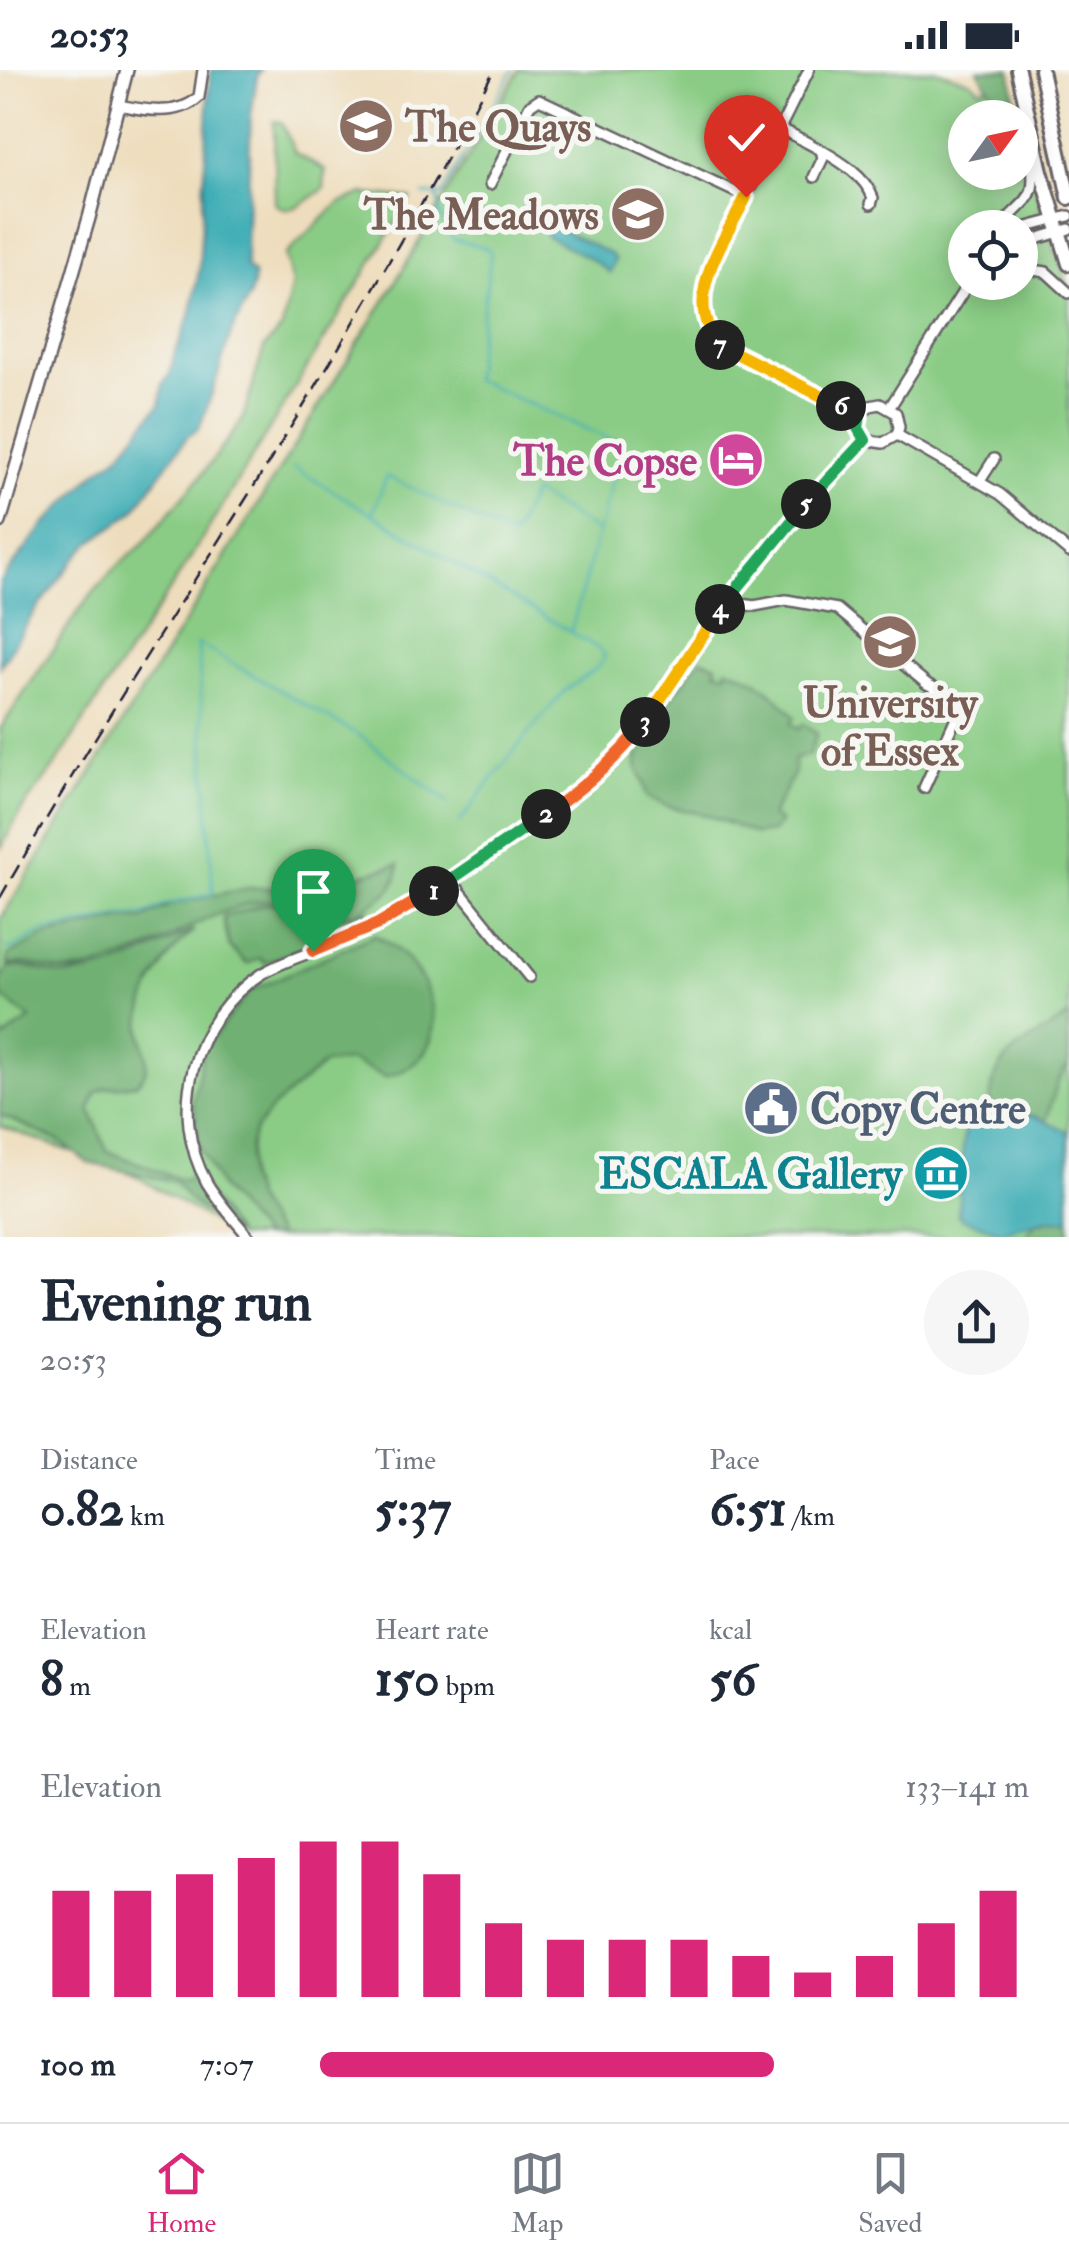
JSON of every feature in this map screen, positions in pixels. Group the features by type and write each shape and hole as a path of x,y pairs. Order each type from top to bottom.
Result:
{"main road":[{"path":"1018,70 1024,100"},
{"path":"1041,70 1069,198"},
{"path":"1038,153 1069,264"}],"street":[{"path":"0,522 126,70"},
{"path":"118,105 160,111 188,106 198,98 202,70"},
{"path":"808,70 706,279 702,303 707,328 718,344 771,377 860,415"},
{"path":"490,184 530,105 542,100 746,197"},
{"path":"780,128 842,162 870,190 871,204"},
{"path":"814,177 823,158 822,150"},
{"path":"842,162 852,154"},
{"path":"1019,210 1034,190"},
{"path":"1060,227 1069,216"},
{"path":"1038,271 1046,272 1069,294"},
{"path":"890,407 958,300"},
{"path":"890,407 870,406 860,415 858,428 865,440 882,443 897,435"},
{"path":"890,407 898,419 897,435"},
{"path":"897,435 980,481 1019,508 1069,552"},
{"path":"247,1234 207,1182 191,1141 188,1093 206,1033 243,988 261,974 378,924 450,880 577,792 626,744 731,595 792,519 865,440"},
{"path":"980,481 994,459"},
{"path":"731,595 742,604 754,606 786,600 837,609 927,684 963,702 924,788"},
{"path":"450,880 529,977"}],"green space":[{"name":"University of Essex","path":"519,70 936,70 971,81 981,90 1009,70 1016,100 948,100 948,190 1037,190 1069,288 1069,1237 238,1237 132,1174 0,1126 0,920 389,293"},
{"path":"978,70 1011,70 1014,100 996,100"},
{"path":"274,121 282,123 295,153 325,170 324,189 294,208 275,204"},
{"path":"364,194 411,198 184,568 21,811 0,850 0,729 80,609 111,572 142,545 242,421 264,348 282,328 292,284 285,255 339,203"},
{"path":"701,659 717,665 716,671 726,673 727,668 757,682 795,717 791,723 798,729 803,724 817,734 809,755 794,759 794,774 771,816 780,822 773,832 755,834 707,815 666,806 646,795 638,754 662,710"},
{"path":"399,864 391,889 355,913 264,901 227,910 139,952 91,968 68,972 30,964 8,965 8,956 45,936 122,919 143,919 172,904 248,888 330,884"},
{"path":"282,903 347,917 368,910 362,924 265,963 260,958 247,964 229,946 223,917"},
{"path":"194,930 166,961 146,999 141,1035 147,1063 142,1077 136,1084 96,1093 90,1109 107,1151 184,1181 193,1174 236,1234 188,1199 175,1182 88,1163 59,1141 0,1115 0,1041 30,1019 0,995 0,982 8,968 25,967 61,975 85,973 133,958"},
{"path":"374,935 412,965 425,986 433,1030 426,1050 410,1066 385,1077 351,1061 324,1064 273,1107 250,1143 248,1179 258,1205 279,1237 263,1237 221,1188 199,1146 193,1101 204,1048 250,991"},
{"path":"1069,1016 1069,1064 1058,1081 1046,1121 1017,1110 990,1108 992,1089 1004,1061 1026,1042"},
{"path":"1047,1220 1069,1220 1069,1237 1026,1237 1033,1225"}],"water":[{"path":"210,70 261,70 251,116 246,267 254,275 252,291 231,334 198,430 188,436 133,512 75,559 35,611 0,667 0,582 44,525 95,473 118,456 160,404 163,383 170,374 190,316 199,271"},
{"path":"539,219 612,255 615,260 610,273 547,236"},
{"path":"999,1107 1037,1117 1069,1132 1069,1220 1047,1220 1002,1232 962,1219 958,1214 965,1122 977,1112"}],"waterway":[{"path":"424,195 442,195 513,70"},
{"path":"372,514 387,476 512,537 533,492 598,532 623,445 473,379 491,254 487,248 453,239 440,216 437,195"},
{"path":"293,467 601,650 605,656 597,668 569,687 550,708 460,822"},
{"path":"571,631 598,532"},
{"path":"6,948 12,949 42,932 145,915 165,905 213,894 198,644 359,735 449,803"}],"railway":[{"path":"0,898 329,363 494,70"}],"place":[{"name":"The Quays","path":"366,126"},
{"name":"The Meadows","path":"638,214"},
{"name":"The Copse","path":"736,460"},
{"name":"University of Essex","path":"890,642"},
{"name":"Copy Centre","path":"771,1108"},
{"name":"ESCALA Gallery","path":"941,1173"}],"route":[{"path":"313,951 407,908 577,792 640,728 746,575 865,440 858,428 860,415 718,344 707,328 702,303 706,279 746,197"}]}
